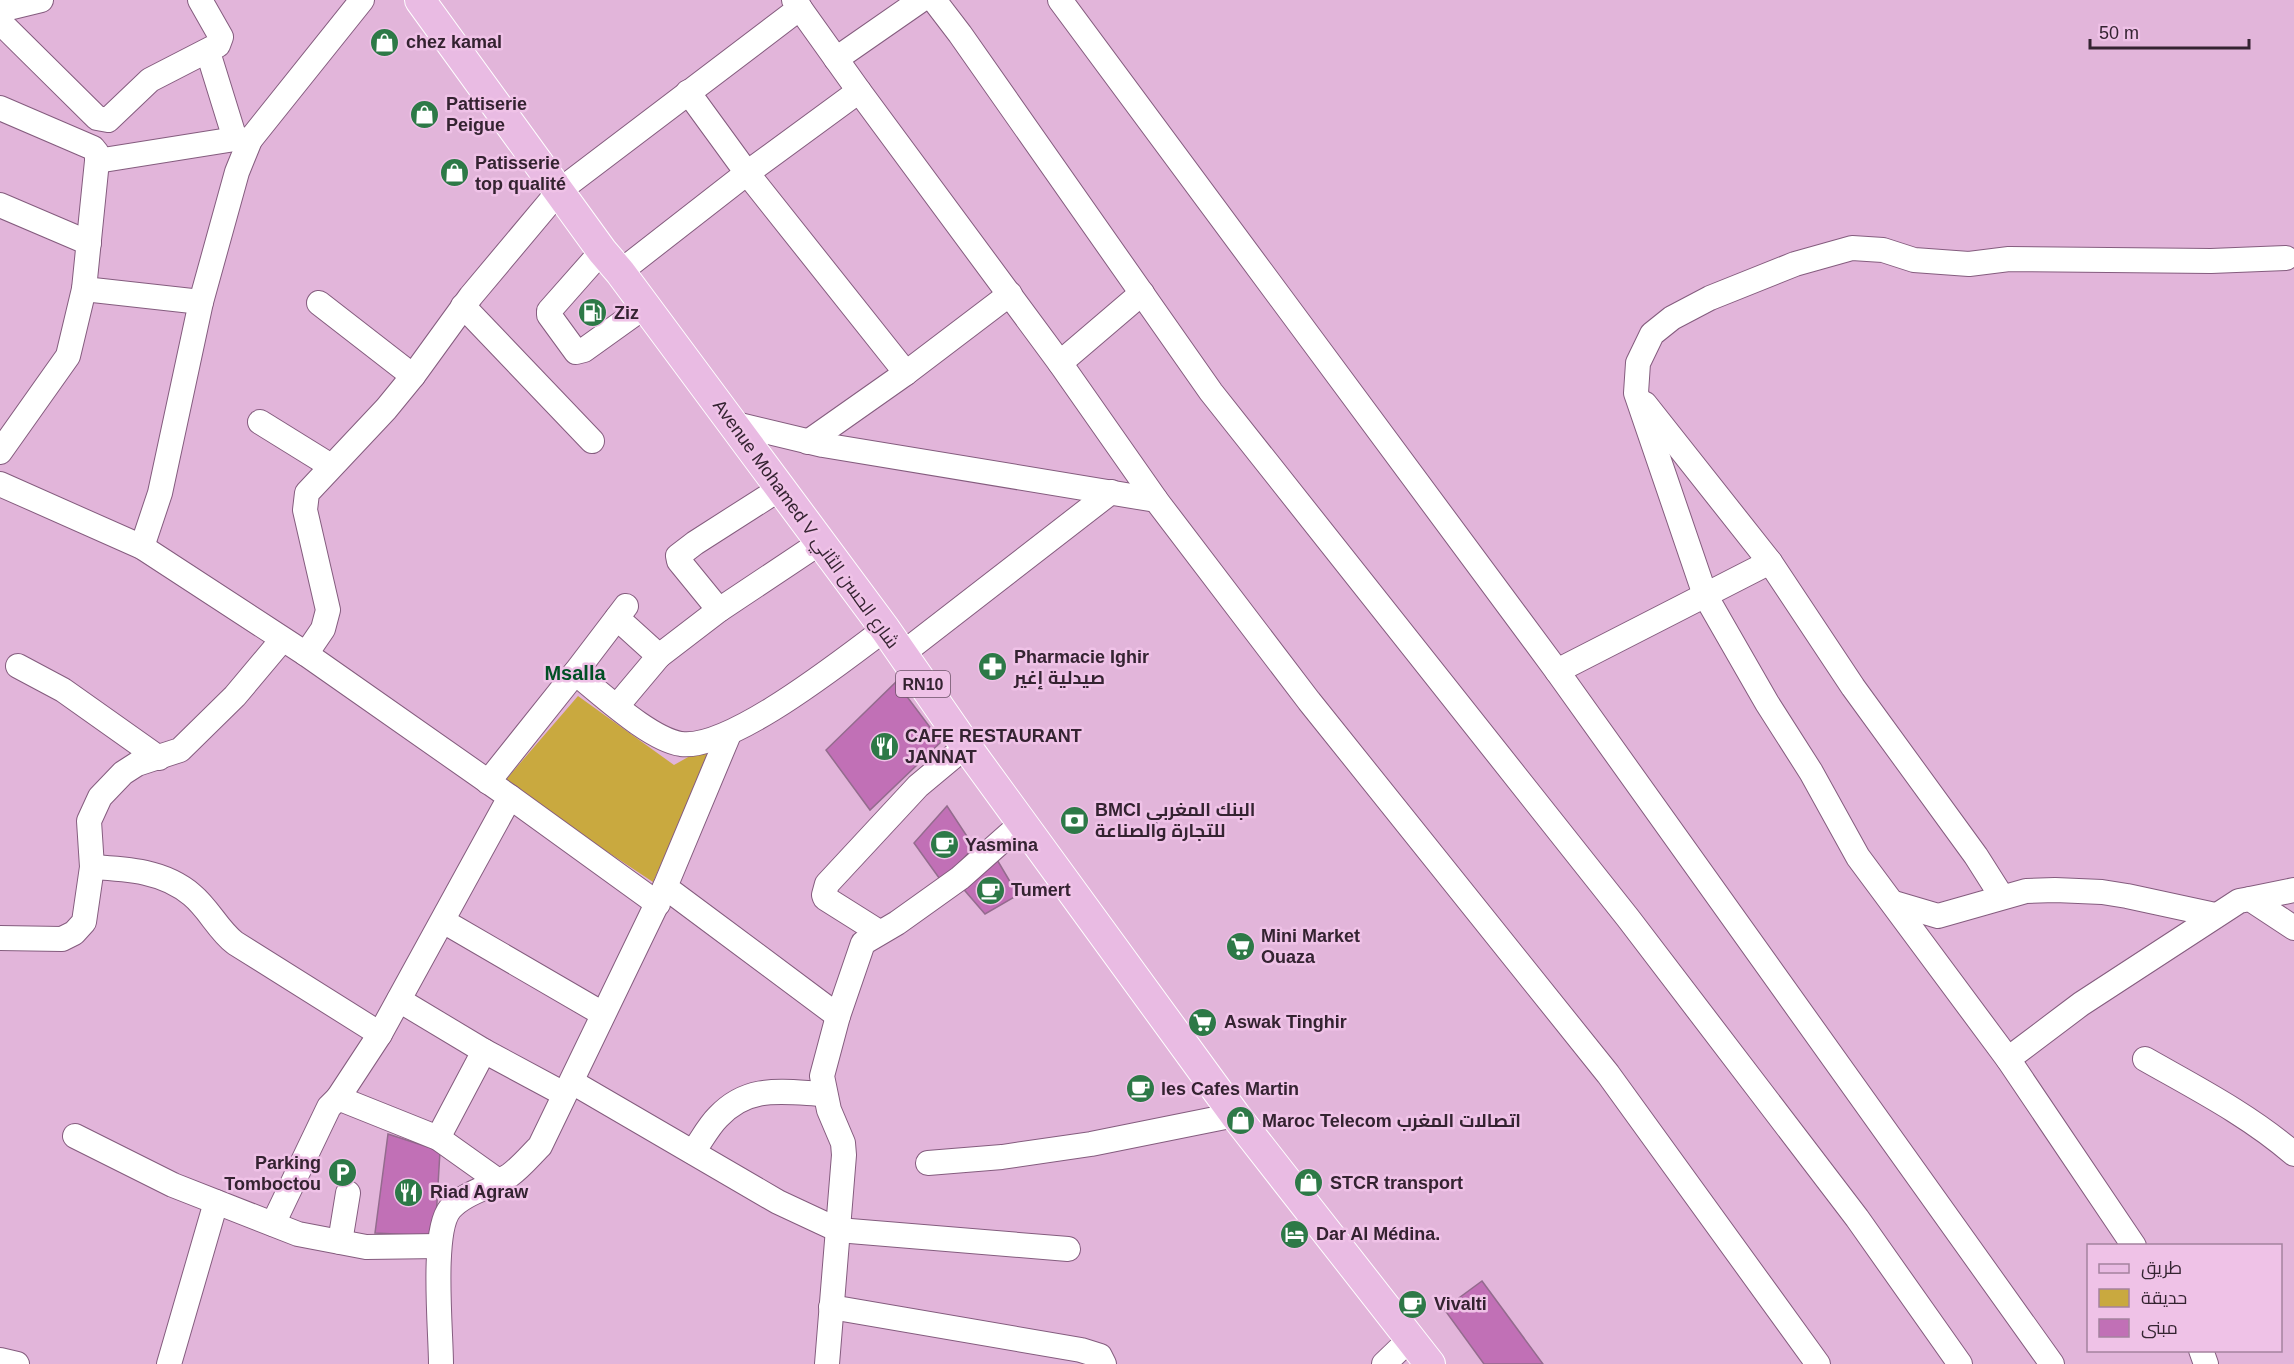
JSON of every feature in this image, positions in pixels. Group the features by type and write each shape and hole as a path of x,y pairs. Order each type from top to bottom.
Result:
{"main road":[{"name":"Avenue Mohamed V شارع الحسن الثاني","path":"420,0 644,307 885,629 966,746 1235,1114 1430,1364"}],"street":[{"path":"0,10 41,0"},
{"path":"0,22 97,118 108,120 150,80 218,45 221,37 200,0"},
{"path":"142,547 160,493 201,302 237,172 243,140 362,0"},
{"path":"836,59 921,0"},
{"path":"934,0 1211,392 1628,918 1850,1209 1960,1364"},
{"path":"1060,0 1557,671 2052,1364"},
{"path":"306,654 322,629 328,610 304,500 307,493 386,409 413,376 463,306 559,191 797,4 1060,363 1156,500 1309,700 1608,1074 1818,1364"},
{"path":"208,52 243,140"},
{"path":"644,307 584,350 576,351 549,315 549,311 611,262 747,173 859,91"},
{"path":"687,92 747,173 906,373"},
{"path":"0,108 93,148 97,153 84,289 68,356 0,452"},
{"path":"97,161 243,140"},
{"path":"0,205 89,243"},
{"path":"2133,1244 2008,1059 1858,857 1705,595 1635,393 1638,363 1652,334 1672,318 1710,298 1795,264 1852,248 1883,250 1914,260 1969,264 2009,259 2211,261 2286,258"},
{"path":"84,289 201,302"},
{"path":"1060,363 1142,293"},
{"path":"808,442 906,373 1010,294"},
{"path":"319,303 413,376"},
{"path":"463,306 592,441"},
{"path":"1635,393 1770,562 1853,687 1976,856 2002,897"},
{"path":"260,422 332,466"},
{"path":"731,423 808,442 1156,500"},
{"path":"0,484 142,547 306,654 510,797 838,1016"},
{"path":"719,610 679,561 678,556 781,488"},
{"path":"902,654 1111,492"},
{"path":"617,706 659,656 719,610 821,542"},
{"path":"1557,671 1770,562"},
{"path":"488,782 622,612 659,656"},
{"path":"575,673 651,733 681,744 697,743 729,734 800,692 885,629"},
{"path":"0,938 62,939 74,933 84,921 92,867 89,821 100,796 123,773 137,765 180,750 235,696 282,640"},
{"path":"18,666 63,690 159,758"},
{"path":"441,1364 439,1246 442,1222 451,1208 497,1180 508,1176 540,1146 661,896 729,734"},
{"path":"879,933 825,897 827,884 918,786 966,746"},
{"path":"273,1224 329,1107 338,1098 380,1034 510,797"},
{"path":"827,1364 844,1155 843,1143 824,1094 822,1076 838,1016 863,943 897,923 960,878 1022,823"},
{"path":"92,867 151,872 177,885 193,896 224,935 380,1034"},
{"path":"2008,1059 2081,1004 2215,915 2239,901 2294,890"},
{"path":"1894,903 1938,916 2026,891 2102,892 2215,915"},
{"path":"2250,899 2294,928"},
{"path":"443,921 603,1014"},
{"path":"399,1000 484,1051 568,1088 693,1152 778,1202 838,1230 1068,1249"},
{"path":"438,1138 484,1051"},
{"path":"2145,1059 2245,1117 2271,1134 2294,1154"},
{"path":"693,1152 717,1118 742,1097 767,1091 824,1094"},
{"path":"338,1098 438,1138 497,1180"},
{"path":"928,1163 1002,1157 1091,1144 1235,1114"},
{"path":"75,1136 173,1185 298,1234 366,1247 439,1246"},
{"path":"340,1242 348,1193"},
{"path":"169,1364 216,1202"},
{"path":"831,1307 1081,1350 1100,1356 1104,1364"},
{"path":"1384,1364 1411,1338"}],"green space":[{"path":"578,696 674,765 697,752 711,753 653,882 503,783"}],"building":[{"name":"CAFE RESTAURANT JANNAT","path":"896,682 941,742 870,810 826,750"},
{"name":"Yasmina","path":"947,806 974,847 942,882 914,843"},
{"name":"Tumert","path":"996,858 1018,895 985,914 960,885"},
{"name":"Riad Agraw","path":"388,1134 440,1151 435,1236 375,1233"},
{"path":"1482,1281 1543,1364 1484,1364 1444,1309"}],"place":[{"name":"chez kamal","path":"385,42"},
{"name":"Pattiserie Peigue","path":"425,114"},
{"name":"Patisserie top qualité","path":"454,173"},
{"name":"Ziz","path":"593,313"},
{"name":"Pharmacie Ighir صيدلية إغير","path":"993,667"},
{"name":"CAFE RESTAURANT JANNAT","path":"884,746"},
{"name":"BMCI البنك المغربي للتجارة والصناعة","path":"1074,820"},
{"name":"Yasmina","path":"944,845"},
{"name":"Tumert","path":"990,890"},
{"name":"Mini Market Ouaza","path":"1240,946"},
{"name":"Aswak Tinghir","path":"1203,1022"},
{"name":"les Cafes Martin","path":"1140,1089"},
{"name":"Maroc Telecom اتصالات المغرب","path":"1241,1121"},
{"name":"Parking Tomboctou","path":"342,1173"},
{"name":"STCR transport","path":"1309,1183"},
{"name":"Riad Agraw","path":"409,1192"},
{"name":"Dar Al Médina.","path":"1295,1234"},
{"name":"Vivalti","path":"1413,1304"}],"district":[{"name":"Msalla","path":"575,673"}]}
